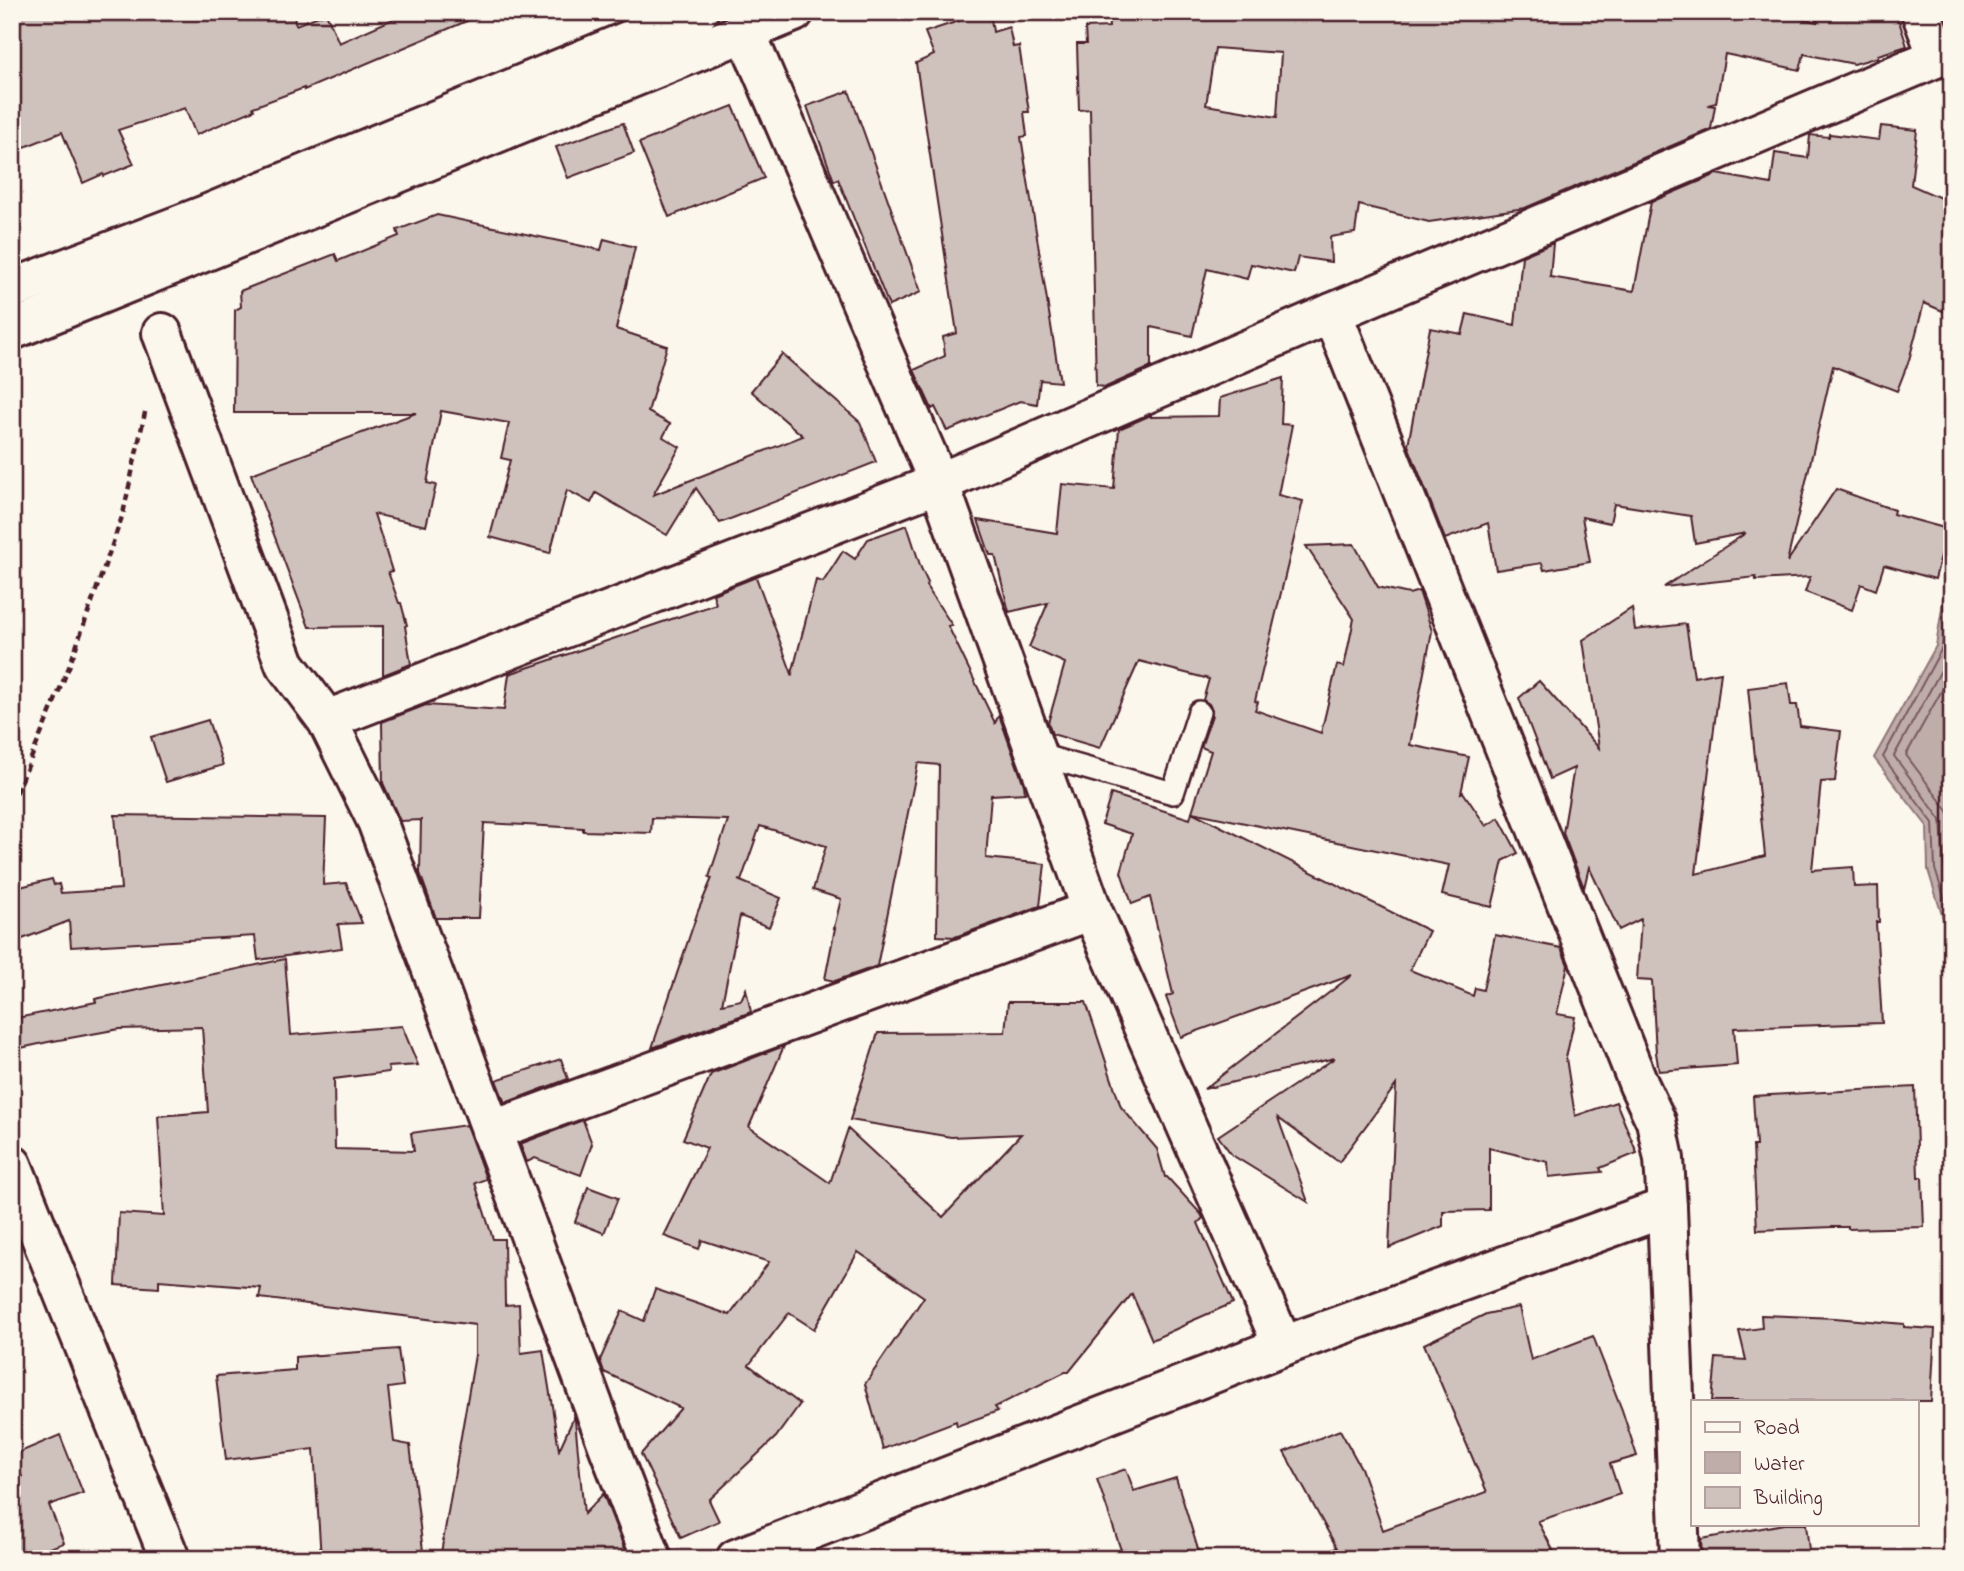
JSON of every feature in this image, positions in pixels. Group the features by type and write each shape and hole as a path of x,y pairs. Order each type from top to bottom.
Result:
{"street":[{"path":"12,289 203,216 698,12"},
{"path":"12,330 794,12"},
{"path":"327,720 939,483 1332,313 1945,54 1921,12"},
{"path":"746,33 939,483 1092,910 1283,1346"},
{"path":"1332,313 1656,1121 1664,1158 1667,1206 1680,1559"},
{"path":"162,332 285,664 327,720 377,821 652,1559"},
{"path":"491,1131 1092,910"},
{"path":"12,1165 170,1559"},
{"path":"736,1559 1283,1346 1667,1206"}],"lane":[{"path":"1037,754 1173,793 1199,712"}],"path":[{"path":"12,804 69,667 123,514 148,397"}],"water":[{"path":"1952,572 1952,927 1943,918 1928,870 1927,826 1874,758 1936,646 1947,577"}],"building":[{"path":"12,12 293,12 296,25 326,13 339,43 409,12 488,12 304,90 253,107 254,110 196,135 185,108 118,130 134,164 83,183 62,132 12,152"},
{"path":"974,12 990,12 993,32 1009,27 1013,47 1019,46 1029,112 1024,112 1027,136 1021,137 1060,382 1040,380 1037,404 1020,401 947,431 935,407 932,409 914,370 945,356 943,337 957,333 916,63 934,55 925,32 959,21 958,18"},
{"path":"1108,12 1779,14 1817,22 1819,12 1896,12 1907,46 1854,64 1804,54 1800,70 1725,54 1716,103 1708,105 1715,106 1711,129 1525,208 1429,222 1359,205 1355,233 1330,237 1331,262 1298,257 1294,273 1251,264 1247,279 1207,269 1192,336 1151,327 1151,367 1106,387 1096,386 1090,109 1079,110 1077,44 1086,44 1085,28 1109,27","holes":["1215,48 1281,53 1277,117 1206,105"]},
{"path":"849,91 921,292 889,306 838,179 834,181 807,106"},
{"path":"733,106 764,178 669,217 639,143"},
{"path":"623,123 634,153 568,178 556,147"},
{"path":"1881,126 1917,130 1911,185 1952,203 1952,315 1924,303 1909,360 1897,391 1833,366 1787,562 1836,489 1894,510 1893,514 1948,529 1935,579 1884,565 1876,590 1861,584 1852,610 1805,592 1810,577 1756,580 1756,577 1664,587 1746,533 1695,543 1691,516 1614,504 1610,523 1582,517 1590,562 1544,570 1542,563 1496,570 1488,523 1445,539 1408,445 1430,328 1462,334 1467,314 1515,325 1522,256 1553,243 1550,277 1634,291 1651,202 1717,174 1771,184 1775,153 1808,158 1810,135 1829,137 1829,134 1879,140"},
{"path":"437,215 601,250 604,239 635,247 616,329 667,346 648,412 670,424 663,437 680,447 653,495 803,436 751,391 782,354 860,422 876,462 720,523 696,488 667,535 596,493 591,503 567,490 550,553 490,537 510,460 501,458 509,423 441,411 427,483 436,485 426,526 374,514 392,571 388,572 407,625 411,664 383,675 383,626 309,627 251,474 416,413 234,413 235,310 241,307 240,291 335,254 338,261 399,236 397,230"},
{"path":"1283,378 1281,424 1292,425 1278,495 1303,501 1255,710 1321,733 1337,665 1344,667 1354,619 1306,546 1354,544 1378,587 1409,594 1419,591 1432,631 1410,745 1469,757 1461,793 1463,792 1486,826 1499,818 1518,853 1503,861 1492,907 1442,895 1449,865 1192,812 1211,751 1201,747 1212,715 1209,704 1203,700 1209,679 1139,661 1100,748 1052,734 1048,723 1065,663 1029,647 1048,603 1009,612 995,555 990,555 978,520 1057,533 1062,484 1114,489 1119,429 1151,415 1219,416 1220,398"},
{"path":"907,525 928,583 926,586 952,625 948,626 995,723 999,715 1024,785 1025,793 991,795 986,858 1045,864 1040,906 955,937 937,936 939,765 918,763 877,966 835,981 825,979 841,899 813,890 826,846 760,826 741,881 738,880 781,898 769,927 740,916 722,1004 741,1000 746,989 751,1012 652,1048 698,911 712,878 709,877 728,820 652,818 651,833 484,823 479,918 436,918 420,873 421,820 400,821 383,783 382,722 426,705 504,710 509,674 716,604 713,594 756,577 792,674 816,580 823,582 843,551 855,559 868,539"},
{"path":"1632,608 1635,630 1686,624 1694,677 1721,672 1696,874 1765,856 1748,688 1788,683 1791,705 1797,705 1800,726 1841,731 1835,781 1821,782 1812,870 1853,867 1854,887 1878,886 1879,922 1876,922 1882,1023 1734,1028 1737,1065 1659,1071 1652,981 1637,980 1641,919 1619,930 1589,867 1584,888 1563,833 1574,768 1550,779 1519,698 1539,681 1599,748 1583,640"},
{"path":"208,720 223,765 166,782 151,737"},
{"path":"1111,794 1190,819 1192,812 1429,931 1410,970 1473,996 1475,988 1483,990 1495,935 1561,948 1568,965 1557,1014 1575,1017 1566,1058 1575,1116 1616,1102 1637,1153 1600,1168 1602,1172 1549,1177 1548,1162 1489,1148 1489,1210 1443,1211 1443,1226 1389,1248 1396,1085 1339,1162 1278,1118 1308,1202 1232,1155 1218,1136 1335,1058 1204,1089 1352,975 1181,1037 1166,997 1173,994 1150,897 1132,904 1121,872 1132,834 1102,824"},
{"path":"115,815 326,818 323,885 346,883 362,923 338,924 342,948 258,960 255,936 71,947 69,921 12,943 12,889 52,879 54,885 59,884 61,893 121,889"},
{"path":"285,959 291,1035 402,1026 418,1065 388,1067 389,1072 334,1079 335,1149 414,1151 411,1133 466,1125 486,1179 475,1183 493,1239 504,1239 505,1305 519,1304 521,1353 543,1350 559,1450 574,1417 575,1420 584,1514 603,1494 623,1545 624,1555 597,1559 440,1559 475,1355 475,1325 259,1298 261,1288 159,1280 159,1288 116,1285 119,1213 164,1216 158,1116 208,1112 202,1027 119,1029 12,1050 12,1019"},
{"path":"1008,1002 1086,1002 1121,1107 1157,1149 1165,1177 1201,1214 1203,1218 1198,1223 1233,1303 1152,1340 1132,1294 1069,1372 995,1407 998,1411 957,1426 956,1421 883,1449 865,1384 924,1297 858,1252 814,1329 789,1313 749,1365 800,1404 776,1437 709,1500 719,1521 681,1538 641,1454 681,1408 604,1372 600,1360 622,1311 644,1321 655,1289 730,1315 769,1262 702,1240 699,1249 664,1236 707,1148 683,1139 711,1074 784,1046 749,1127 830,1183 848,1129 943,1217 1021,1134 951,1137 850,1120 878,1033 1005,1032"},
{"path":"561,1059 568,1079 505,1103 496,1080"},
{"path":"1915,1087 1918,1177 1922,1177 1924,1227 1757,1230 1753,1096"},
{"path":"583,1120 592,1144 581,1175 535,1158 527,1162 520,1144"},
{"path":"588,1187 618,1198 604,1233 575,1222"},
{"path":"1519,1307 1531,1360 1593,1336 1637,1456 1610,1464 1620,1494 1538,1521 1555,1554 1551,1554 1553,1559 1317,1559 1317,1555 1337,1548 1284,1452 1340,1430 1361,1468 1383,1530 1487,1492 1424,1344 1486,1314"},
{"path":"1761,1315 1835,1318 1935,1329 1931,1401 1712,1400 1716,1358 1746,1360 1739,1331 1762,1328"},
{"path":"398,1349 403,1386 388,1388 394,1442 410,1445 424,1559 321,1559 314,1449 226,1460 216,1376 295,1370 295,1357"},
{"path":"60,1435 83,1493 49,1505 64,1543 49,1548 53,1559 12,1559 12,1481 22,1477 13,1455"},
{"path":"1126,1469 1134,1491 1176,1478 1201,1559 1124,1559 1097,1479"},
{"path":"1773,1526 1806,1526 1810,1559 1702,1559 1701,1539"}]}
